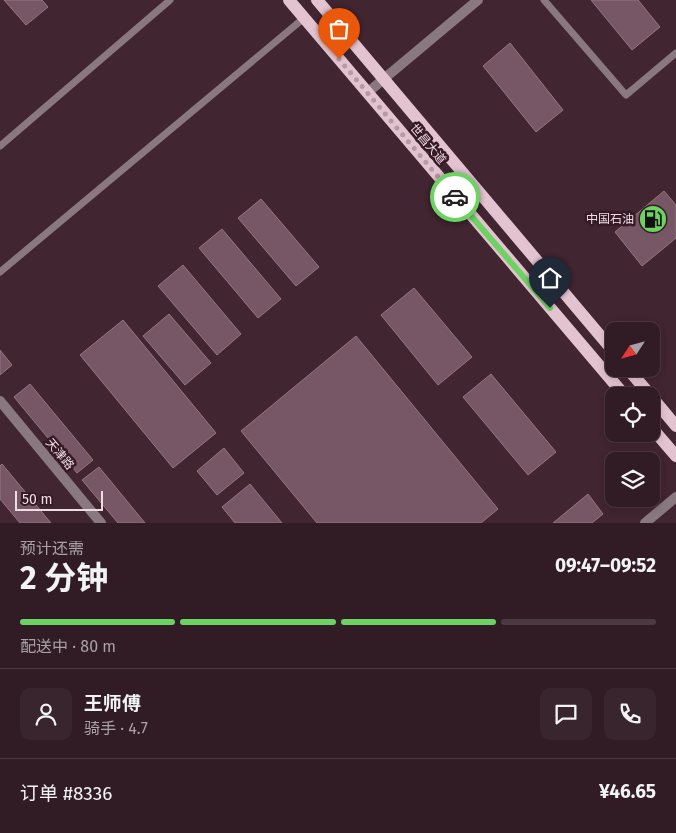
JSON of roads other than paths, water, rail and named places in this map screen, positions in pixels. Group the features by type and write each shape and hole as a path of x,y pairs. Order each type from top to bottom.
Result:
{"main road":[{"name":"世昌大道","path":"289,0 617,387"},
{"name":"世昌大道","path":"318,0 605,341"},
{"path":"660,407 676,426"},
{"path":"660,437 676,456"}],"street":[{"path":"367,93 478,0"},
{"name":"天津路","path":"0,401 101,523"},
{"path":"645,523 676,497"}],"lane":[{"path":"0,146 170,0"},
{"path":"544,0 626,95 676,52"},
{"path":"0,272 304,18"}],"place":[{"name":"中国石油","path":"653,219"}]}
